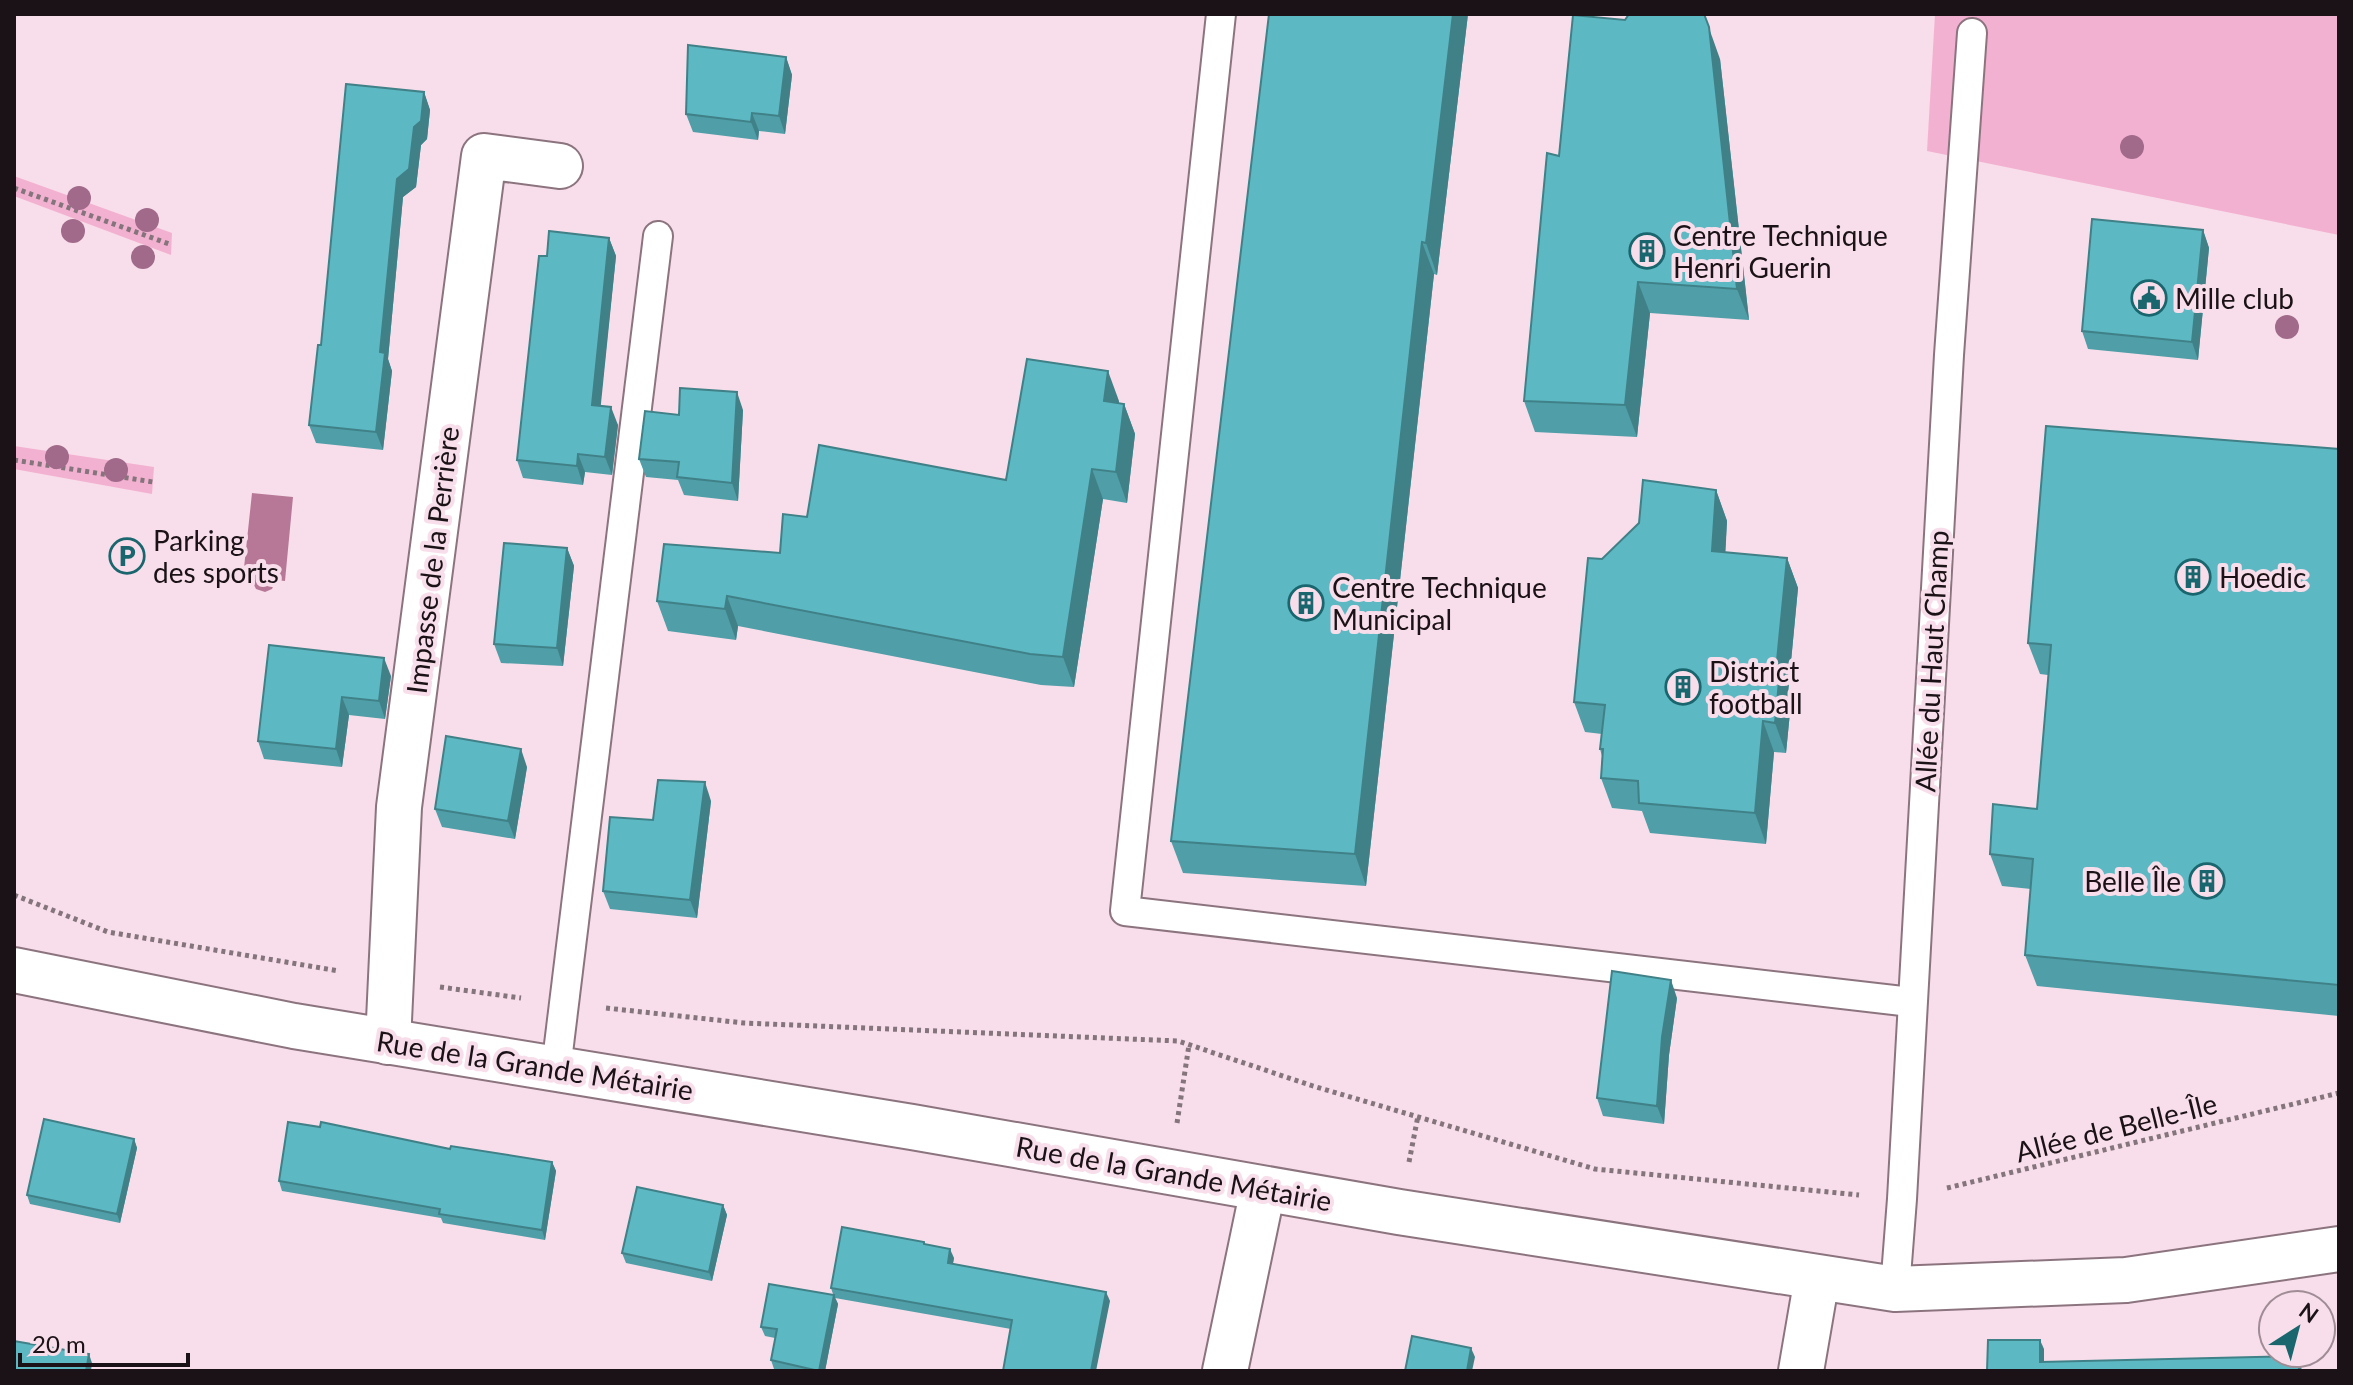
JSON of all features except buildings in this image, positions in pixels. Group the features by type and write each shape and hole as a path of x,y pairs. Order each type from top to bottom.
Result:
{"main road":[{"name":"Impasse de la Perrière","path":"388,1042 399,807 484,156 560,166"},
{"name":"Rue de la Grande Métairie","path":"14,970 388,1042 1263,1189 1895,1289 2126,1280 2339,1249"},
{"path":"1225,1371 1263,1189"},
{"path":"1801,1371 1817,1278"}],"lane":[{"path":"1221,14 1125,911 1911,1002"},
{"name":"Allée du Haut Champ","path":"1895,1289 1949,355 1972,33"},
{"path":"556,1069 658,236"}],"path":[{"path":"14,188 172,245"},
{"path":"14,460 153,482"},
{"name":"Allée de Belle-Île","path":"14,895 108,932 392,981 563,1003 744,1023 1178,1041 1313,1086 1595,1169 1902,1199 2339,1093"},
{"path":"1169,1173 1189,1045"}],"shaded area":[{"path":"1935,14 2339,14 2339,235 1927,151"},
{"path":"14,176 172,233 171,255 14,196"},
{"path":"14,446 154,467 152,494 14,469"},
{"path":"252,493 293,497 285,581 276,580 272,589 265,592 256,589 251,579 243,577"}],"place":[{"name":"Centre Technique Henri Guerin","path":"1647,251"},
{"name":"Mille club","path":"2149,298"},
{"name":"Parking des sports","path":"127,556"},
{"name":"Hoedic","path":"2193,577"},
{"name":"Centre Technique Municipal","path":"1306,603"},
{"name":"District football","path":"1683,687"},
{"name":"Belle Île","path":"2207,881"}]}
